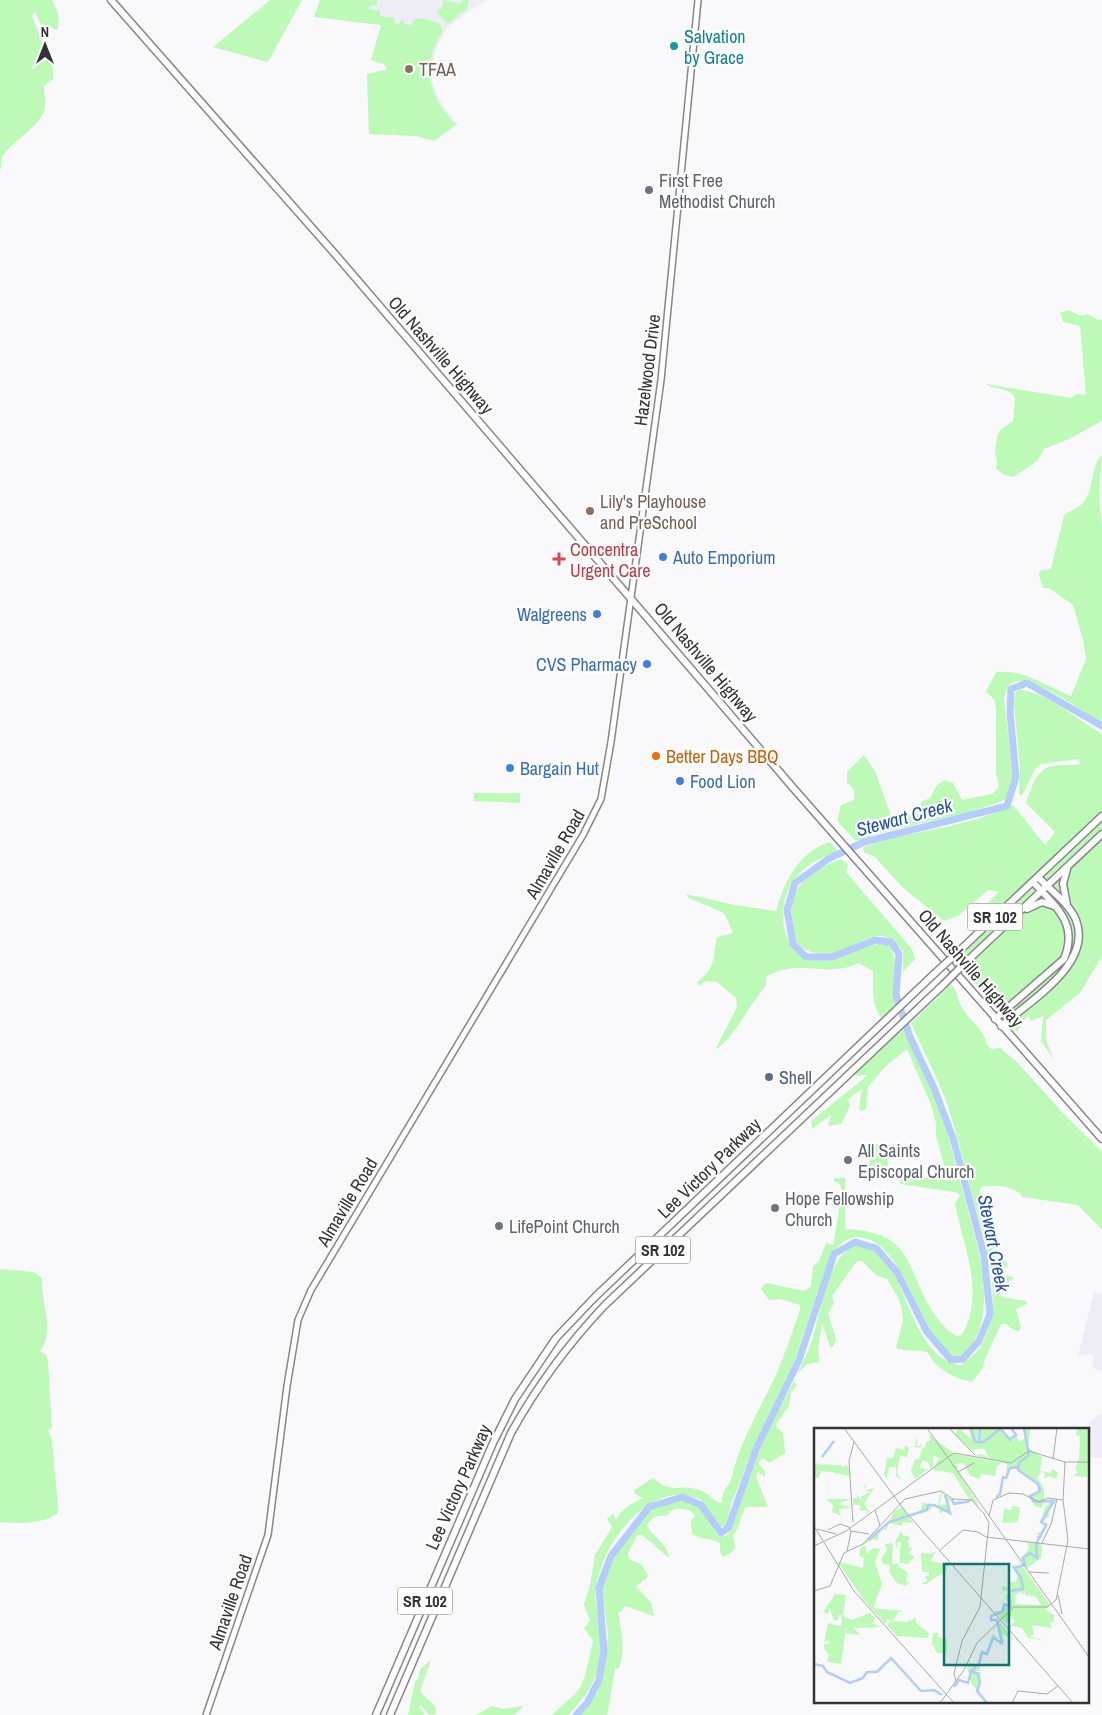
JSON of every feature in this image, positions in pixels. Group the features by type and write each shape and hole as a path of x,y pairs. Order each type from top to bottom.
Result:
{"main road":[{"name":"Old Nashville Highway","path":"111,0 335,254 842,845 1102,1139"},
{"name":"Lee Victory Parkway","path":"376,1715 493,1443 515,1399 556,1338 595,1296 1102,816"},
{"name":"Lee Victory Parkway","path":"390,1715 498,1460 520,1417 550,1370 574,1338 605,1306 1102,834"},
{"path":"1002,1026 1068,969 1077,953 1080,936 1062,884 1069,864"},
{"path":"995,1019 1064,959 1069,946 1070,934 1066,921 1036,879"},
{"path":"1044,889 1069,908"},
{"path":"991,938 1001,933 1033,905 1042,902 1056,907"}],"street":[{"name":"Hazelwood Drive","path":"611,742 669,307 698,0"},
{"name":"Almaville Road","path":"206,1715 268,1535 298,1320 311,1290 592,820 601,799 611,742"}],"shaded area":[{"name":"TFAA","path":"320,0 486,0 454,22 445,31 438,43 433,62 432,80 436,93 445,109 458,124 434,141 416,136 369,134 367,74 386,70 384,64 371,60 381,25 314,17"},
{"path":"1094,1292 1102,1294 1102,1371 1092,1368 1094,1358 1091,1354 1078,1356"},
{"path":"1102,1412 1102,1458 1090,1457 1089,1423"}],"green space":[{"path":"0,0 52,0 59,22 57,30 40,23 35,11 32,16 53,69 53,79 44,86 45,104 39,120 8,150 2,158 0,171"},
{"path":"270,0 302,0 268,62 213,47"},
{"name":"TFAA","path":"320,0 377,0 377,5 370,6 369,9 380,11 380,16 395,18 394,23 399,24 403,19 404,24 412,25 414,19 424,19 421,17 440,24 443,31 431,57 430,80 439,103 456,125 434,141 416,136 369,134 367,74 386,70 384,64 371,60 381,25 314,17"},
{"path":"443,0 461,4 462,0 469,0 467,9 448,24 437,14 438,9 442,9"},
{"path":"1068,310 1081,316 1088,314 1102,320 1102,421 1069,439 1044,449 1037,461 1014,477 1004,475 996,469 997,436 1000,430 1013,421 1015,398 1006,390 986,384 1071,398 1076,394 1086,395 1080,326 1063,322 1060,313"},
{"path":"1102,455 1099,493 1102,528 1102,723 1046,689 1023,681 1014,682 1009,686 1004,698 1013,778 1010,793 1005,800 973,811 880,833 856,841 837,821 841,805 854,800 854,790 847,783 847,772 864,755 875,771 892,818 920,811 921,802 930,798 937,785 945,780 953,783 962,800 992,794 999,787 996,772 996,709 994,699 986,692 996,672 1016,673 1035,679 1071,696 1086,659 1083,640 1073,605 1049,588 1043,588 1039,575 1041,570 1051,569 1064,515 1081,505 1085,500 1095,467"},
{"path":"1018,690 1028,691 1050,700 1102,734 1102,956 1080,993 1046,1020 1046,1040 1054,1060 1041,1041 1043,1016 1031,1021 1028,1015 1017,1032 972,980 965,963 957,953 983,929 975,916 999,892 988,890 958,916 944,921 901,886 874,856 864,853 863,847 900,836 977,819 1013,805 1045,845 1055,832 1026,803 1032,786 1038,775 1047,768 1056,765 1080,764 1079,759 1041,764 1035,769 1023,794 1019,795 1020,769 1014,704 1015,693"},
{"path":"474,793 520,793 520,803 474,801"},
{"path":"830,842 838,851 805,868 794,879 786,895 783,918 784,929 788,939 793,948 801,955 811,959 822,960 842,957 869,946 887,944 894,957 896,1004 881,1018 874,1000 873,971 858,963 835,969 784,969 766,976 766,986 731,1035 717,1049 737,1007 736,998 717,982 706,981 699,986 697,982 711,967 717,937 733,933 724,913 689,898 686,894 735,905 776,911 783,889 801,860 819,846"},
{"path":"841,859 848,864 846,872 912,949 915,959 903,972 903,952 894,941 885,937 876,936 838,953 827,955 812,952 798,945 791,915 792,902 797,891 814,872"},
{"path":"951,984 963,1009 983,1034 987,1045 991,1049 1000,1048 1017,1062 1060,1110 1102,1152 1102,1230 1078,1205 1022,1197 1010,1188 981,1187 979,1192 982,1212 987,1218 989,1235 996,1261 1005,1259 1008,1266 1001,1269 1005,1276 1014,1278 1000,1288 1000,1295 1006,1298 1026,1301 1027,1304 1016,1309 1021,1328 1019,1331 1012,1329 1006,1324 1001,1324 984,1361 983,1368 972,1382 958,1378 940,1368 927,1352 896,1348 903,1320 899,1299 887,1279 876,1275 862,1261 857,1261 832,1296 834,1303 828,1314 836,1339 833,1347 830,1347 822,1323 818,1349 819,1362 807,1364 798,1373 813,1337 827,1282 833,1269 840,1257 850,1248 862,1243 885,1257 918,1327 936,1353 947,1361 961,1365 977,1351 984,1340 990,1323 992,1305 990,1267 986,1248 944,1096 911,1023"},
{"path":"904,1028 943,1117 979,1252 984,1308 977,1335 961,1358 954,1359 929,1330 899,1269 889,1255 878,1245 866,1238 852,1238 843,1242 834,1252 827,1265 794,1362 757,1439 732,1502 725,1526 721,1527 700,1499 680,1494 659,1499 633,1517 612,1543 599,1573 596,1588 596,1605 602,1647 594,1681 569,1715 552,1715 579,1690 585,1676 593,1640 584,1629 590,1620 584,1605 590,1585 595,1555 612,1527 607,1519 613,1513 616,1521 623,1510 643,1498 635,1494 634,1490 653,1478 672,1488 688,1488 702,1491 722,1503 723,1493 730,1483 744,1441 779,1367 800,1310 800,1305 780,1299 769,1300 761,1289 762,1286 767,1283 804,1291 811,1286 813,1266 819,1261 826,1243 833,1245 841,1188 840,1184 834,1181 834,1178 845,1178 845,1229 870,1232 888,1239 900,1249 909,1262 931,1310 948,1330 956,1336 962,1335 969,1319 972,1303 972,1286 967,1253 955,1204 960,1195 955,1192 900,1184 900,1180 905,1176 948,1180 936,1136 936,1123 931,1105 907,1049 885,1067 868,1087 866,1109 861,1111 859,1108 862,1089 848,1099 850,1106 841,1124 828,1126 831,1116 829,1116 812,1129 811,1121 868,1075 856,1076 855,1074"},
{"path":"870,1144 887,1144 888,1180 869,1179"},
{"path":"0,1269 34,1272 42,1278 47,1334 45,1343 40,1351 46,1354 48,1362 52,1428 48,1430 52,1440 58,1508 57,1514 44,1520 30,1523 0,1522"},
{"path":"794,1381 797,1385 791,1392 789,1406 776,1424 777,1428 783,1433 785,1453 769,1463 763,1458 758,1463 765,1471 765,1477 758,1472 756,1476 768,1507 745,1507 733,1536 735,1548 731,1553 723,1557 720,1552 720,1543 692,1534 691,1520 695,1516 691,1511 683,1509 674,1510 667,1516 656,1517 647,1525 666,1549 669,1558 642,1535 637,1535 628,1554 629,1559 641,1564 648,1574 647,1578 636,1586 651,1603 654,1616 625,1606 622,1611 618,1612 622,1654 619,1668 615,1669 607,1715 576,1715 597,1692 602,1675 608,1636 602,1587 616,1552 653,1507 679,1499 700,1507 719,1537 726,1536 730,1531 766,1433"},
{"path":"431,1659 420,1692 435,1706 436,1714 429,1715 420,1704 419,1707 425,1715 408,1715 415,1681 418,1679 420,1670"},
{"path":"492,1706 503,1709 524,1706 514,1715 476,1715"}],"waterway":[{"name":"Stewart Creek","path":"576,1715 587,1703 599,1680 604,1651 599,1588 611,1556 649,1507 682,1497 701,1505 721,1533 728,1528 757,1447 799,1360 834,1254 855,1242 876,1248 897,1272 927,1332 951,1360 963,1359 979,1341 990,1314 984,1255 953,1138 934,1088 910,1037 896,995 899,954 891,942 875,940 832,957 806,957 793,944 787,910 795,883 828,859 864,842 1007,806 1016,777 1010,712 1011,689 1027,683 1102,726"}],"place":[{"name":"Salvation by Grace","path":"674,46"},
{"name":"TFAA","path":"409,69"},
{"name":"First Free Methodist Church","path":"649,190"},
{"name":"Lily's Playhouse and PreSchool","path":"590,511"},
{"name":"Auto Emporium","path":"663,557"},
{"name":"Concentra Urgent Care","path":"559,559"},
{"name":"Walgreens","path":"597,614"},
{"name":"CVS Pharmacy","path":"647,664"},
{"name":"Better Days BBQ","path":"656,756"},
{"name":"Bargain Hut","path":"510,768"},
{"name":"Food Lion","path":"680,781"},
{"name":"Shell","path":"769,1077"},
{"name":"All Saints Episcopal Church","path":"848,1160"},
{"name":"Hope Fellowship Church","path":"775,1208"},
{"name":"LifePoint Church","path":"499,1226"}]}
